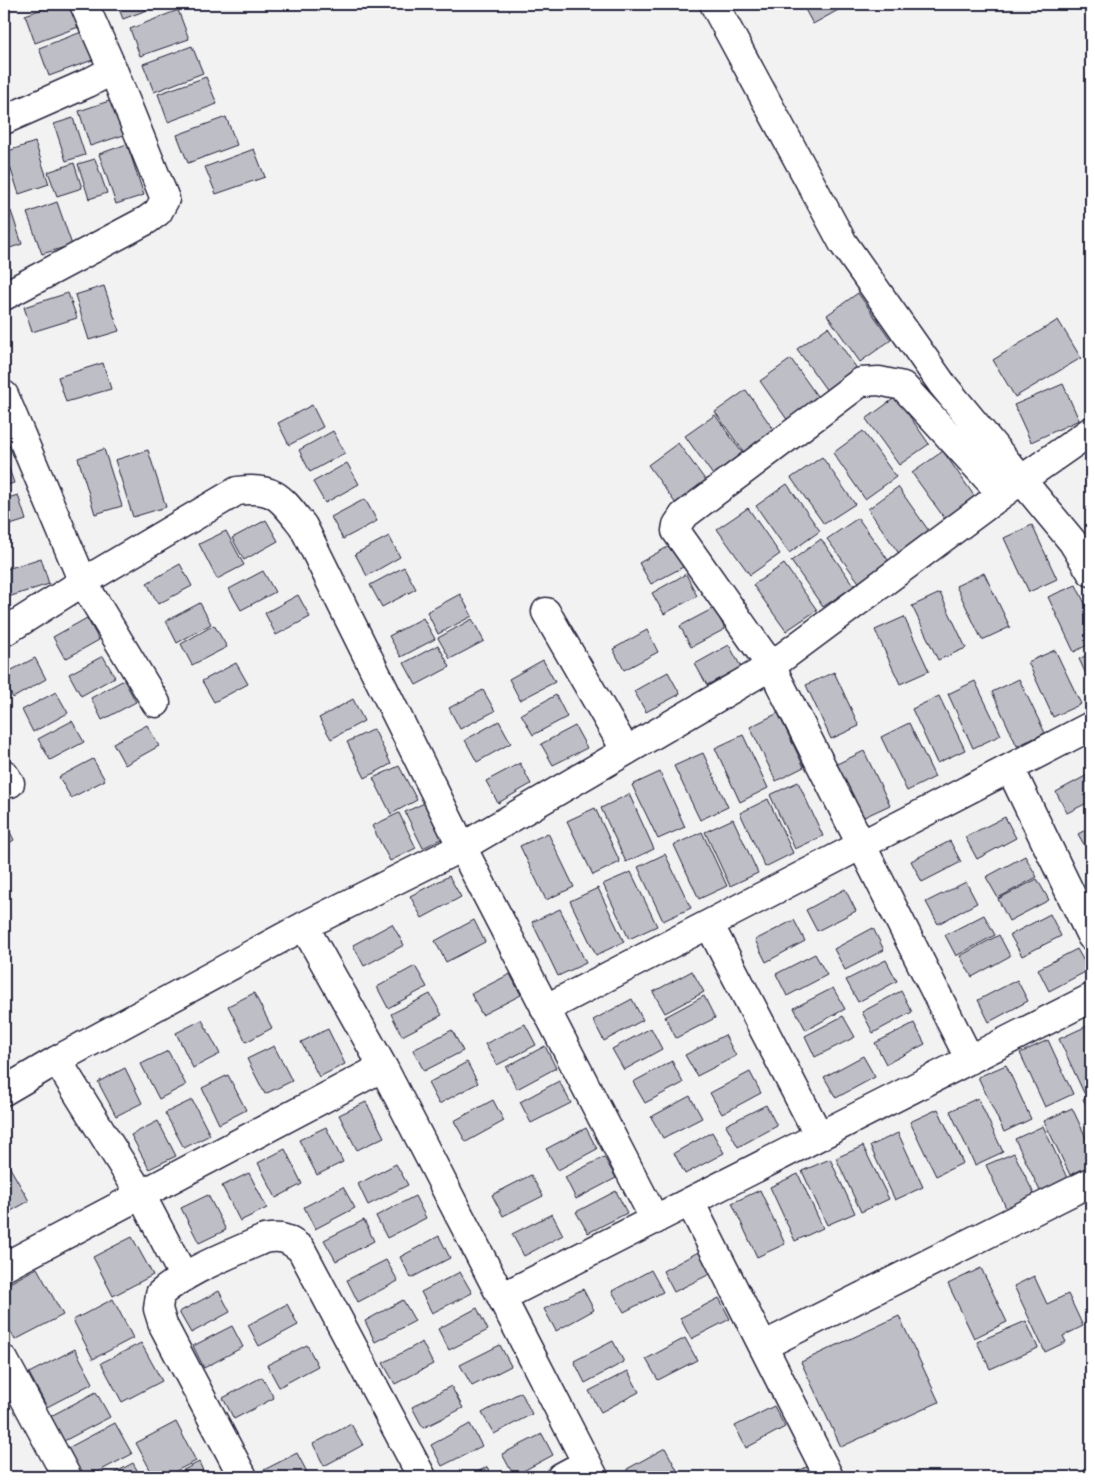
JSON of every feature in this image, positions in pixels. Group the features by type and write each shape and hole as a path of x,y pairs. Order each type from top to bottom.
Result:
{"street":[{"path":"4,296 147,220 158,212 164,198 114,70 84,4"},
{"path":"714,4 843,243 1012,487"},
{"path":"4,120 88,84 114,70"},
{"path":"970,1060 771,666 676,531 677,525 683,516 861,382 879,380 903,386 1072,541 1091,572"},
{"path":"4,395 83,582 156,703"},
{"path":"4,1091 57,1060 304,926 462,847 771,666 1012,487 1091,431"},
{"path":"4,632 83,582 237,491 256,488 270,492 284,501 303,526 462,847 655,1220"},
{"path":"546,612 626,751"},
{"path":"545,1009 1091,726"},
{"path":"1010,768 1091,936"},
{"path":"709,924 819,1136"},
{"path":"304,926 383,1067 590,1470 561,1477"},
{"path":"502,1298 1091,998"},
{"path":"57,1060 140,1195 184,1277"},
{"path":"4,1267 383,1067"},
{"path":"763,1346 1091,1182"},
{"path":"690,1202 829,1477"},
{"path":"243,1477 163,1325 158,1309 160,1294 184,1277 264,1239 276,1237 289,1239 301,1249 422,1477"},
{"path":"4,1360 66,1477"}],"building":[{"path":"57,4 76,4 84,25 35,43 25,15"},
{"path":"117,4 163,4 123,19"},
{"path":"802,4 849,4 813,24"},
{"path":"178,10 189,39 140,56 130,29"},
{"path":"87,30 98,58 49,76 39,48"},
{"path":"192,46 203,73 154,92 143,64"},
{"path":"206,77 217,104 168,122 158,94"},
{"path":"118,98 130,133 90,146 79,111"},
{"path":"226,117 237,145 188,163 177,135"},
{"path":"73,118 85,155 66,161 54,124"},
{"path":"35,142 49,184 19,194 5,152"},
{"path":"127,144 144,195 116,204 99,154"},
{"path":"254,149 265,177 216,194 205,167"},
{"path":"95,159 107,193 89,199 78,164"},
{"path":"74,163 82,188 57,196 48,172"},
{"path":"57,202 72,245 42,254 27,213"},
{"path":"11,211 22,244 4,250 4,213"},
{"path":"104,286 119,331 89,340 75,295"},
{"path":"68,293 77,318 32,332 24,307"},
{"path":"858,293 891,340 860,362 827,315"},
{"path":"1058,320 1081,358 1015,397 993,360"},
{"path":"828,327 860,373 830,395 797,349"},
{"path":"791,359 824,406 793,428 760,381"},
{"path":"103,363 111,389 66,402 58,377"},
{"path":"1063,384 1079,420 1031,442 1014,405"},
{"path":"746,390 778,436 748,458 715,412"},
{"path":"896,397 929,444 899,465 866,419"},
{"path":"312,405 323,427 289,445 278,423"},
{"path":"715,415 748,461 718,482 685,436"},
{"path":"333,431 345,453 310,472 299,450"},
{"path":"863,431 896,477 865,499 833,453"},
{"path":"678,443 712,489 681,511 648,465"},
{"path":"104,449 122,506 95,514 78,458"},
{"path":"148,450 166,507 133,517 115,460"},
{"path":"943,451 975,497 945,519 912,473"},
{"path":"822,457 855,504 824,524 791,478"},
{"path":"4,458 14,483 4,486"},
{"path":"347,463 359,484 325,503 313,482"},
{"path":"787,484 820,531 789,553 756,506"},
{"path":"898,487 931,534 900,555 868,509"},
{"path":"18,495 26,520 4,527 4,499"},
{"path":"365,499 377,521 343,539 331,517"},
{"path":"748,508 780,554 750,575 717,529"},
{"path":"858,518 891,564 861,585 827,539"},
{"path":"266,520 278,541 244,560 232,538"},
{"path":"1032,525 1057,579 1029,592 1004,538"},
{"path":"226,531 244,565 217,579 199,544"},
{"path":"389,536 400,557 367,576 355,554"},
{"path":"821,539 854,586 823,607 791,561"},
{"path":"673,544 685,566 651,584 639,563"},
{"path":"41,558 49,584 5,598 4,570"},
{"path":"180,564 192,586 158,604 147,583"},
{"path":"784,564 817,610 786,631 753,585"},
{"path":"404,567 416,589 382,607 370,585"},
{"path":"263,571 275,592 241,610 229,589"},
{"path":"984,573 1010,627 982,640 956,586"},
{"path":"686,574 697,596 664,614 652,593"},
{"path":"1076,585 1091,616 1091,643 1074,652 1048,597"},
{"path":"940,593 966,648 938,660 912,606"},
{"path":"460,594 472,616 438,634 427,612"},
{"path":"298,595 310,617 276,635 265,613"},
{"path":"200,603 211,624 177,643 166,621"},
{"path":"714,608 725,629 691,647 680,626"},
{"path":"904,617 929,671 900,684 875,630"},
{"path":"87,618 99,640 65,659 53,637"},
{"path":"423,618 435,639 401,657 389,636"},
{"path":"472,619 484,641 450,659 438,638"},
{"path":"214,625 227,647 192,665 181,644"},
{"path":"647,630 658,652 624,670 613,649"},
{"path":"438,645 450,667 416,685 404,663"},
{"path":"729,645 741,667 707,685 695,664"},
{"path":"1055,650 1081,704 1053,717 1028,662"},
{"path":"1091,653 1091,685 1079,659"},
{"path":"103,656 115,677 81,696 69,674"},
{"path":"35,658 46,679 13,698 4,681 4,674"},
{"path":"543,660 555,682 520,700 509,679"},
{"path":"236,663 248,684 214,702 202,681"},
{"path":"668,672 680,694 646,712 634,691"},
{"path":"834,672 859,726 831,739 806,685"},
{"path":"1019,679 1045,733 1017,746 992,692"},
{"path":"124,680 136,702 102,720 91,698"},
{"path":"975,681 1001,735 973,748 948,694"},
{"path":"483,690 495,711 460,729 449,708"},
{"path":"56,692 68,713 33,732 22,710"},
{"path":"556,695 567,717 533,735 521,714"},
{"path":"939,696 965,750 937,763 912,709"},
{"path":"353,699 364,721 331,739 319,718"},
{"path":"778,713 804,767 776,781 750,727"},
{"path":"72,721 84,742 50,760 38,739"},
{"path":"499,721 511,743 477,762 465,740"},
{"path":"909,723 935,777 907,791 881,737"},
{"path":"147,725 159,746 125,765 113,743"},
{"path":"575,726 587,748 553,765 541,744"},
{"path":"374,729 391,764 365,778 347,742"},
{"path":"743,735 768,788 740,802 715,748"},
{"path":"864,751 890,805 862,818 837,764"},
{"path":"703,753 728,807 700,820 674,766"},
{"path":"93,759 105,780 71,798 59,777"},
{"path":"520,763 531,784 498,803 486,781"},
{"path":"399,766 417,800 391,814 373,778"},
{"path":"660,772 685,827 658,839 632,785"},
{"path":"1091,773 1091,801 1067,813 1056,792"},
{"path":"798,782 823,836 795,849 770,795"},
{"path":"629,794 654,849 626,862 601,808"},
{"path":"768,799 793,853 765,867 740,813"},
{"path":"431,800 449,835 423,848 405,812"},
{"path":"595,808 620,862 593,875 567,821"},
{"path":"399,813 416,848 390,861 372,826"},
{"path":"1005,817 1016,838 977,859 965,837"},
{"path":"733,819 758,873 730,886 705,832"},
{"path":"4,820 14,840 4,846"},
{"path":"1091,827 1091,854 1090,855 1078,834"},
{"path":"702,832 727,886 699,899 674,845"},
{"path":"548,833 574,887 546,900 520,846"},
{"path":"950,841 961,862 922,882 911,861"},
{"path":"665,854 691,908 663,921 638,867"},
{"path":"1025,856 1037,877 998,898 986,877"},
{"path":"631,872 657,926 629,939 603,884"},
{"path":"449,876 461,897 422,918 410,896"},
{"path":"1037,879 1049,900 1009,921 998,899"},
{"path":"966,882 977,903 938,924 926,902"},
{"path":"598,888 624,942 596,955 570,901"},
{"path":"845,889 856,911 817,931 806,910"},
{"path":"560,909 586,963 558,976 532,922"},
{"path":"1050,914 1061,936 1022,956 1010,935"},
{"path":"984,915 995,935 956,956 945,935"},
{"path":"474,920 485,942 446,962 435,941"},
{"path":"794,920 805,941 766,962 755,940"},
{"path":"392,924 404,945 364,966 353,945"},
{"path":"873,928 884,950 845,970 834,949"},
{"path":"999,935 1010,956 972,977 960,956"},
{"path":"1077,949 1089,970 1049,991 1038,969"},
{"path":"815,954 827,975 787,996 776,974"},
{"path":"886,960 897,981 858,1002 846,980"},
{"path":"415,966 427,987 388,1008 377,987"},
{"path":"692,971 704,992 665,1013 653,992"},
{"path":"510,974 521,995 482,1015 471,994"},
{"path":"1017,980 1028,1001 989,1022 978,1000"},
{"path":"833,988 845,1009 806,1030 794,1008"},
{"path":"901,991 912,1012 873,1033 862,1012"},
{"path":"254,993 272,1028 246,1042 228,1006"},
{"path":"430,994 442,1015 402,1036 391,1014"},
{"path":"704,996 715,1018 676,1038 665,1017"},
{"path":"632,999 643,1020 604,1041 593,1020"},
{"path":"843,1016 855,1037 815,1057 805,1036"},
{"path":"202,1020 220,1054 193,1068 176,1033"},
{"path":"914,1023 925,1044 886,1064 875,1043"},
{"path":"525,1024 536,1045 497,1065 485,1044"},
{"path":"1087,1026 1091,1036 1091,1090 1084,1093 1059,1039"},
{"path":"651,1028 662,1049 624,1070 612,1049"},
{"path":"328,1029 345,1064 319,1077 301,1042"},
{"path":"452,1030 463,1051 424,1071 413,1050"},
{"path":"725,1035 736,1056 697,1076 685,1055"},
{"path":"1048,1040 1073,1094 1045,1107 1020,1053"},
{"path":"274,1046 292,1081 265,1094 247,1059"},
{"path":"545,1046 556,1068 517,1089 506,1067"},
{"path":"168,1051 186,1085 159,1099 141,1064"},
{"path":"863,1056 875,1077 836,1098 824,1077"},
{"path":"672,1061 683,1083 645,1103 633,1082"},
{"path":"467,1062 478,1083 439,1104 428,1083"},
{"path":"1006,1065 1031,1119 1004,1132 978,1077"},
{"path":"125,1068 142,1103 116,1116 98,1082"},
{"path":"750,1072 761,1093 722,1114 710,1093"},
{"path":"228,1075 246,1110 219,1124 202,1088"},
{"path":"559,1081 571,1103 531,1123 520,1102"},
{"path":"1091,1095 1091,1115 1083,1099"},
{"path":"690,1096 702,1118 663,1138 651,1117"},
{"path":"978,1098 1003,1152 975,1165 950,1111"},
{"path":"192,1100 210,1135 184,1148 165,1113"},
{"path":"493,1100 504,1121 466,1142 454,1121"},
{"path":"366,1102 384,1137 357,1150 339,1115"},
{"path":"766,1105 777,1126 738,1147 726,1125"},
{"path":"1072,1108 1091,1148 1091,1165 1070,1175 1044,1121"},
{"path":"938,1109 963,1163 936,1176 910,1122"},
{"path":"158,1121 176,1156 149,1169 131,1135"},
{"path":"1043,1126 1068,1180 1041,1193 1015,1139"},
{"path":"326,1127 343,1162 317,1175 299,1140"},
{"path":"586,1128 597,1149 558,1170 546,1149"},
{"path":"712,1132 724,1153 685,1174 674,1153"},
{"path":"898,1133 923,1187 895,1200 870,1146"},
{"path":"863,1146 889,1199 861,1212 836,1158"},
{"path":"285,1149 302,1184 276,1198 258,1163"},
{"path":"1014,1153 1036,1198 1008,1212 986,1165"},
{"path":"604,1157 616,1178 576,1199 565,1177"},
{"path":"830,1159 855,1213 827,1225 802,1171"},
{"path":"4,1160 29,1201 4,1215"},
{"path":"396,1164 408,1185 368,1205 358,1184"},
{"path":"249,1173 267,1208 240,1221 222,1186"},
{"path":"798,1174 823,1228 795,1241 770,1187"},
{"path":"531,1175 543,1196 503,1216 492,1195"},
{"path":"343,1187 355,1208 315,1229 304,1207"},
{"path":"760,1190 785,1244 757,1257 732,1203"},
{"path":"616,1191 627,1213 588,1233 576,1212"},
{"path":"208,1195 226,1230 199,1243 181,1208"},
{"path":"415,1196 426,1218 387,1238 376,1216"},
{"path":"552,1214 563,1235 524,1256 512,1234"},
{"path":"364,1220 374,1241 336,1261 324,1240"},
{"path":"439,1236 450,1258 411,1278 400,1257"},
{"path":"132,1237 153,1275 113,1296 93,1257"},
{"path":"702,1250 714,1272 674,1292 663,1271"},
{"path":"386,1260 398,1281 358,1302 347,1280"},
{"path":"37,1268 63,1315 15,1340 4,1319 4,1286"},
{"path":"981,1268 1007,1322 974,1338 948,1284"},
{"path":"651,1270 663,1292 624,1312 612,1291"},
{"path":"460,1272 472,1293 432,1313 421,1292"},
{"path":"1034,1276 1047,1304 1068,1294 1083,1326 1063,1336 1066,1342 1045,1352 1014,1286"},
{"path":"583,1289 594,1310 556,1331 544,1309"},
{"path":"219,1291 230,1312 191,1333 179,1312"},
{"path":"719,1298 730,1319 691,1339 680,1318"},
{"path":"113,1299 133,1338 93,1359 73,1320"},
{"path":"403,1300 415,1321 375,1342 365,1321"},
{"path":"287,1304 298,1325 259,1346 248,1325"},
{"path":"477,1308 488,1330 449,1350 438,1329"},
{"path":"899,1316 939,1402 841,1447 801,1362"},
{"path":"1026,1321 1038,1348 990,1369 977,1342"},
{"path":"232,1326 243,1347 204,1368 193,1346"},
{"path":"685,1338 697,1360 658,1380 646,1359"},
{"path":"613,1341 624,1362 585,1383 574,1361"},
{"path":"422,1342 433,1364 395,1384 383,1363"},
{"path":"141,1343 162,1381 122,1402 101,1363"},
{"path":"307,1345 318,1366 279,1387 267,1365"},
{"path":"500,1345 511,1366 472,1386 460,1365"},
{"path":"75,1349 93,1383 47,1407 29,1373"},
{"path":"628,1371 639,1392 601,1412 589,1391"},
{"path":"262,1377 274,1398 234,1419 223,1398"},
{"path":"451,1386 463,1408 423,1428 412,1407"},
{"path":"96,1392 110,1417 62,1442 49,1417"},
{"path":"521,1392 532,1414 494,1434 482,1413"},
{"path":"774,1406 785,1427 746,1448 735,1426"},
{"path":"176,1422 196,1461 164,1477 154,1477 136,1443"},
{"path":"115,1423 132,1454 88,1477 83,1477 68,1448"},
{"path":"351,1424 363,1445 324,1466 313,1444"},
{"path":"470,1424 482,1446 442,1466 431,1445"},
{"path":"542,1434 553,1455 514,1476 502,1454"},
{"path":"665,1448 677,1470 663,1477 631,1477 627,1469"},
{"path":"297,1453 308,1474 302,1477 260,1477 258,1473"},
{"path":"199,1462 206,1477 170,1477"},
{"path":"133,1463 141,1477 107,1477"},
{"path":"810,1465 816,1477 788,1477"},
{"path":"487,1467 493,1477 468,1477"}]}
